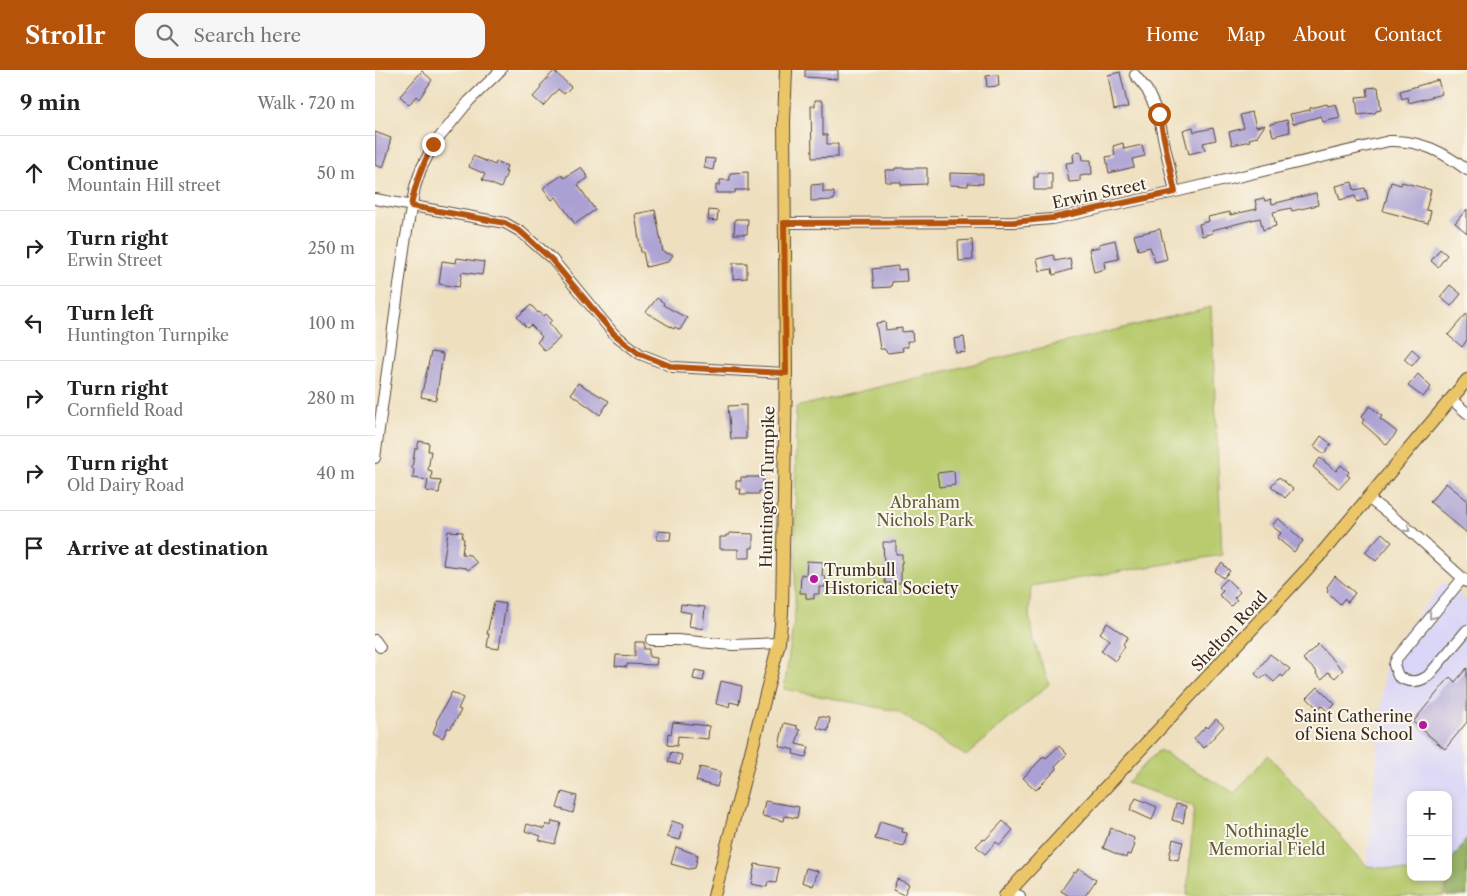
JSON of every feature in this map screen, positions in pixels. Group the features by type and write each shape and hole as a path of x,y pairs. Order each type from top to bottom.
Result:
{"main road":[{"name":"Huntington Turnpike","path":"714,896 779,643 782,613 786,373 784,121 786,70"},
{"name":"Shelton Road","path":"1012,895 1369,499 1467,380"}],"street":[{"path":"375,458 411,206 418,178 433,144 469,101 501,70"},
{"path":"1135,75 1147,90 1159,114 1175,192"},
{"name":"Erwin Street","path":"784,223 1014,222 1053,218 1175,192 1389,141 1412,143 1433,148 1449,156 1467,170"},
{"path":"375,199 505,223 521,232 551,259 614,334 640,354 673,367 786,373"},
{"path":"1451,399 1467,413"},
{"path":"1369,499 1405,526 1465,580 1397,658 1394,665 1398,676 1414,682 1422,680 1428,676 1467,630"},
{"path":"651,640 677,640 733,646 779,643"}],"shaded area":[{"name":"Saint Catherine of Siena School","path":"1444,582 1467,601 1467,855 1452,871 1452,791 1407,791 1407,871 1367,866 1386,655"}],"green space":[{"name":"Abraham Nichols Park","path":"1211,307 1222,555 1031,586 1029,616 1035,645 1049,684 966,756 897,711 784,689 795,614 796,407"},
{"name":"Nothinagle Memorial Field","path":"1159,750 1235,793 1268,755 1367,866 1407,871 1407,881 1446,881 1444,896 1187,896 1194,806 1127,783"},
{"path":"1467,838 1467,896 1446,896 1447,881 1452,881 1452,860"}],"building":[{"path":"805,70 838,70 838,79 805,77"},
{"path":"422,71 432,80 419,99 416,96 409,105 400,96"},
{"path":"554,71 571,87 564,94 558,89 543,106 533,97"},
{"path":"1120,72 1128,107 1114,110 1108,75"},
{"path":"998,75 999,86 987,87 986,76"},
{"path":"1438,80 1442,94 1409,103 1408,97 1402,99 1400,91"},
{"path":"1378,87 1381,110 1375,113 1358,115 1356,97 1368,96 1367,88"},
{"path":"815,100 823,100 823,135 827,135 827,144 838,144 838,157 812,158 811,106 815,106"},
{"path":"1327,104 1328,106 1336,104 1340,118 1323,122 1321,116 1293,124 1290,114"},
{"path":"1252,112 1256,127 1265,125 1257,137 1249,139 1250,141 1232,145 1229,132 1244,128 1240,115"},
{"path":"1287,120 1290,132 1273,136 1270,124"},
{"path":"1193,127 1194,132 1213,128 1216,140 1203,143 1205,150 1189,154 1183,130"},
{"path":"375,132 391,138 383,168 375,165"},
{"path":"1123,143 1124,149 1142,145 1145,156 1132,159 1134,167 1109,173 1106,157 1115,155 1113,146"},
{"path":"1080,151 1083,160 1091,160 1092,174 1080,176 1080,181 1069,182 1066,163 1074,162 1073,155"},
{"path":"473,156 495,165 496,162 507,166 505,172 507,172 501,188 482,180 485,174 469,167"},
{"path":"705,158 715,159 713,170 704,168"},
{"path":"581,167 588,178 578,185 595,210 575,224 556,197 552,200 543,188 562,175 564,178"},
{"path":"895,168 927,168 927,184 901,185 901,182 886,182 885,170 895,170"},
{"path":"748,172 748,190 735,190 735,193 716,193 716,185 720,185 720,180 730,180 730,173"},
{"path":"950,173 983,174 983,184 968,183 968,186 950,185"},
{"path":"1038,173 1052,173 1052,190 1034,190 1034,177 1038,177"},
{"path":"1352,182 1354,190 1365,188 1368,199 1357,202 1355,196 1340,200 1336,186"},
{"path":"1391,182 1401,185 1402,182 1431,190 1426,210 1431,211 1428,223 1383,211"},
{"path":"823,184 823,192 834,192 834,200 811,201 811,185"},
{"path":"1316,193 1318,205 1292,211 1291,208 1273,212 1276,226 1263,230 1260,218 1212,230 1213,233 1202,236 1199,224 1209,221 1208,217 1230,212 1230,215 1257,209 1255,200 1264,198 1265,201 1271,199 1272,204"},
{"path":"1467,209 1467,233 1455,223"},
{"path":"655,210 663,252 673,255 668,262 646,267 643,252 641,252 635,214"},
{"path":"709,210 718,211 717,221 708,220"},
{"path":"735,219 748,219 747,234 734,234"},
{"path":"1160,229 1167,259 1155,262 1150,247 1138,250 1134,235"},
{"path":"972,240 973,260 959,261 958,241"},
{"path":"1115,240 1119,259 1104,262 1105,269 1094,272 1089,249 1100,247 1099,244"},
{"path":"1440,249 1447,255 1438,267 1431,261"},
{"path":"1053,255 1055,261 1070,258 1072,269 1053,275 1052,269 1040,271 1037,259"},
{"path":"457,258 484,262 482,275 462,272 459,287 439,284 442,261 456,263"},
{"path":"733,263 747,263 747,278 733,279"},
{"path":"898,266 898,270 906,269 907,281 892,282 891,287 874,288 872,269"},
{"path":"1450,285 1461,294 1451,306 1440,297"},
{"path":"657,298 664,303 663,305 687,318 680,330 675,327 674,329 646,312"},
{"path":"531,305 538,313 544,316 546,314 552,320 549,323 560,338 545,351 537,342 542,337 531,325 527,328 517,317"},
{"path":"1467,313 1467,340 1462,347 1448,335"},
{"path":"885,322 886,330 902,328 902,332 912,331 913,341 907,341 908,347 902,347 903,351 888,353 884,349 880,349 876,323"},
{"path":"964,337 966,352 956,353 954,339"},
{"path":"1412,349 1420,356 1412,366 1404,359"},
{"path":"431,352 443,354 436,400 421,397"},
{"path":"1418,374 1431,387 1423,397 1408,386"},
{"path":"578,383 609,401 600,415 571,394"},
{"path":"746,405 746,439 731,439 728,406"},
{"path":"1370,406 1382,416 1380,419 1397,432 1387,445 1362,423 1364,420 1361,417"},
{"path":"1321,436 1331,444 1324,454 1314,446"},
{"path":"419,441 429,443 428,451 431,451 428,470 432,471 431,480 441,481 439,493 426,491 428,480 413,478 414,469 412,468 415,448 417,449"},
{"path":"1320,458 1336,471 1341,465 1349,472 1347,475 1350,477 1339,489 1313,467"},
{"path":"954,471 955,485 939,487 937,473"},
{"path":"741,477 763,477 763,491 759,491 759,494 740,494 741,489 736,489 736,481 741,481"},
{"path":"1279,477 1293,489 1285,498 1271,486"},
{"path":"1446,483 1467,500 1467,533 1430,502"},
{"path":"1278,518 1303,541 1294,552 1277,538 1281,533 1272,526"},
{"path":"448,531 463,532 462,554 470,555 477,563 468,570 466,568 443,565"},
{"path":"658,531 671,532 670,540 657,540"},
{"path":"729,533 753,534 753,548 750,548 750,558 738,558 738,549 720,549 720,537 726,537"},
{"path":"1382,533 1392,542 1376,561 1365,552"},
{"path":"883,542 896,542 896,554 902,554 901,583 885,583"},
{"name":"Trumbull Historical Society","path":"807,561 823,562 822,576 826,576 825,587 819,587 819,594 814,594 814,599 806,598 806,593 800,593 801,574 806,575"},
{"path":"1222,563 1230,571 1223,578 1215,571"},
{"path":"1335,576 1355,593 1348,602 1344,599 1340,604 1327,592 1327,587"},
{"path":"1227,579 1240,592 1234,598 1237,600 1231,606 1219,595 1223,591 1219,587"},
{"path":"494,602 506,604 499,649 487,647 489,634 487,634"},
{"path":"681,604 705,607 703,629 689,626 691,613 680,611"},
{"path":"1107,623 1128,637 1123,644 1125,646 1115,661 1101,651 1109,640 1100,633"},
{"path":"635,642 644,642 644,649 649,649 649,657 657,658 656,665 627,664 627,667 615,666 616,655 635,656"},
{"path":"1318,644 1343,670 1335,678 1328,672 1322,679 1303,659"},
{"path":"1270,654 1290,669 1283,677 1281,675 1274,682 1266,675 1261,679 1255,674"},
{"name":"Saint Catherine of Siena School","path":"1467,668 1467,722 1445,749 1413,722 1450,677 1455,682"},
{"path":"695,670 705,672 703,681 693,679"},
{"path":"721,681 742,686 739,704 730,702 729,707 716,704"},
{"path":"1318,687 1335,704 1328,712 1322,706 1318,709 1307,698"},
{"path":"452,692 463,698 458,709 461,710 450,729 448,727 443,738 433,733 436,722"},
{"path":"819,716 830,718 828,731 817,728"},
{"path":"1216,719 1224,726 1204,748 1194,739 1206,726 1208,728"},
{"path":"673,722 709,726 708,739 678,736 677,746 667,745 668,733 671,734"},
{"path":"784,723 797,726 797,729 800,730 796,744 809,747 806,757 793,754 794,750 779,746"},
{"path":"1059,746 1067,754 1055,766 1057,769 1036,790 1023,778 1044,756 1046,758"},
{"path":"671,752 682,755 680,765 668,762"},
{"path":"700,767 721,772 717,787 696,781"},
{"path":"562,792 577,796 573,813 557,808"},
{"path":"1136,798 1157,807 1152,820 1130,810"},
{"path":"765,801 799,807 797,818 785,816 784,821 762,816"},
{"path":"1176,804 1186,806 1183,823 1172,820"},
{"path":"552,821 561,823 555,844 539,840 541,836 525,831 527,824 545,829 546,824 551,826"},
{"path":"672,821 684,825 680,840 667,837"},
{"path":"880,821 903,828 902,832 907,833 904,846 875,839"},
{"path":"1003,821 1013,830 1000,845 996,842 985,854 976,846 983,839 985,840"},
{"path":"1111,828 1134,838 1133,843 1135,844 1131,855 1127,854 1126,858 1103,848"},
{"path":"1173,839 1183,842 1178,860 1169,858"},
{"path":"676,847 698,855 695,868 689,869 671,864"},
{"path":"755,864 779,868 776,883 768,882 767,887 751,884"},
{"path":"806,868 818,871 813,886 802,882"},
{"path":"1079,868 1096,880 1085,896 1069,896 1061,891"},
{"path":"897,879 909,884 904,895 893,890"}],"place":[{"name":"Trumbull Historical Society","path":"814,579"},
{"name":"Saint Catherine of Siena School","path":"1423,725"}],"route":[{"path":"433,144 421,169 411,206 505,223 521,232 551,259 614,334 640,354 673,367 786,373 784,223 1014,222 1053,218 1175,192 1159,114"}]}
